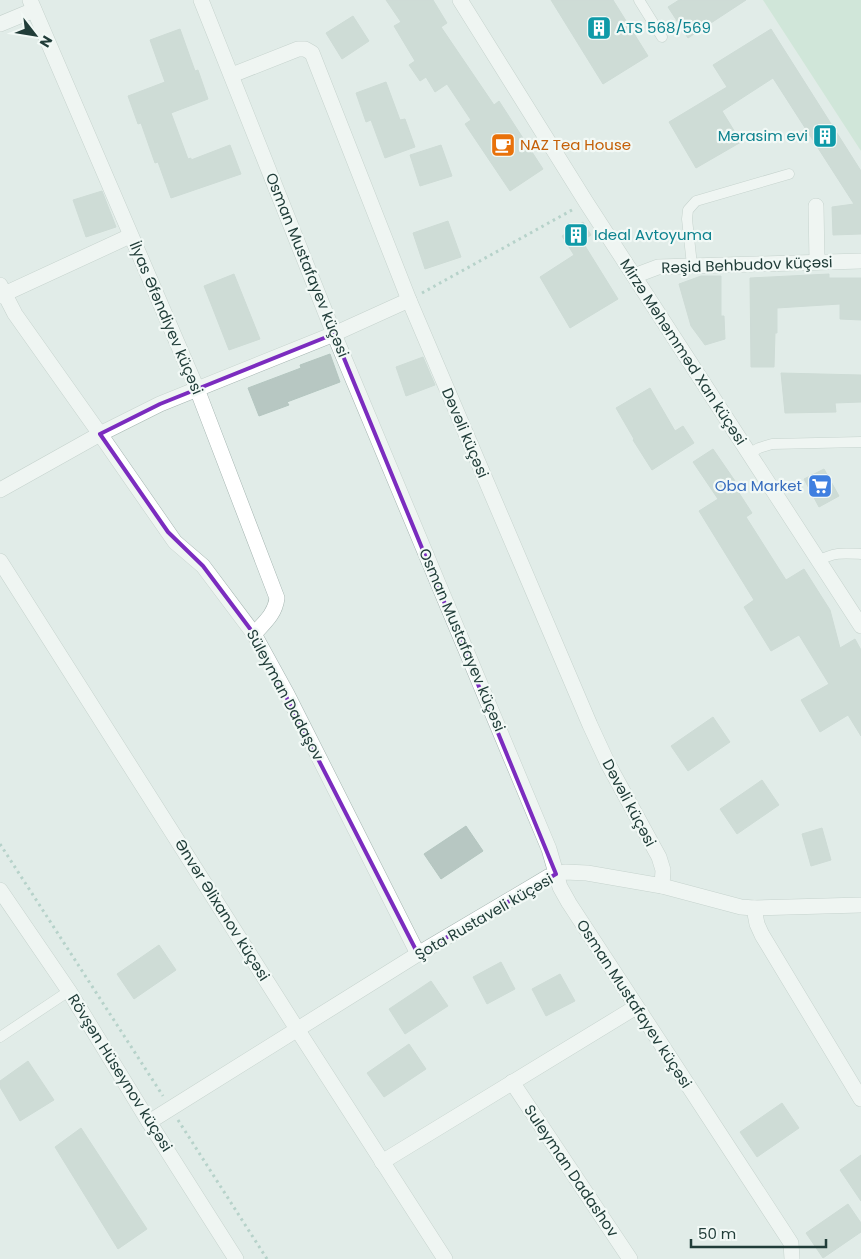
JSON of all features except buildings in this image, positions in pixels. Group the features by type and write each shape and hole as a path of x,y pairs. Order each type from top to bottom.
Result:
{"street":[{"name":"Osman Mustafayev küçəsi","path":"201,0 334,334 549,849 560,887 568,903 791,1244 792,1259"},
{"name":"Mirzə Məhəmməd Xan küçəsi","path":"460,0 586,202 861,626"},
{"path":"0,24 32,5"},
{"name":"İlyas Əfəndiyev küçəsi","path":"32,5 197,390 276,598 276,608 272,615 254,634"},
{"name":"Dəvəli küçəsi","path":"232,75 298,49 305,48 312,53 408,300 590,725 608,764 659,857 663,870 662,886"},
{"path":"816,206 817,261"},
{"path":"2,292 130,236"},
{"name":"Rəşid Behbudov küçəsi","path":"634,276 658,267 861,261"},
{"name":"Süleyman Dadaşov","path":"2,292 15,314 175,542 203,566 254,634 287,694 418,954"},
{"path":"0,490 100,434 160,404 334,334 408,300"},
{"name":"Ənvər Əlixanov küçəsi","path":"0,561 297,1030 445,1259"},
{"name":"Şota Rustaveli küçəsi","path":"149,1122 418,954 539,881 556,874 574,871 587,872 662,886 754,908 861,904"},
{"name":"Rövşən Hüseynov küçəsi","path":"0,890 70,991 149,1122 236,1259"},
{"path":"754,908 757,924 762,935 861,1099"},
{"path":"382,1162 636,1008"},
{"name":"Suleyman Dadashov","path":"512,1082 630,1259"}],"lane":[{"path":"639,0 662,37"},
{"path":"692,265 687,219 688,210 696,201 789,174"},
{"path":"748,454 772,444 861,442"},
{"path":"818,561 836,553 861,554"},
{"path":"0,1037 70,991"}],"path":[{"path":"408,300 572,211"},
{"path":"0,844 267,1259"}],"highlighted area":[{"path":"334,334 556,874 418,954 254,634 203,566 168,532 100,434 160,404"}],"green space":[{"path":"763,0 861,0 861,151"}],"place":[{"name":"ATS 568/569","path":"599,28"},
{"name":"Mərasim evi","path":"825,136"},
{"name":"NAZ Tea House","path":"503,145"},
{"name":"Ideal Avtoyuma","path":"576,235"},
{"name":"Oba Market","path":"820,486"}]}
